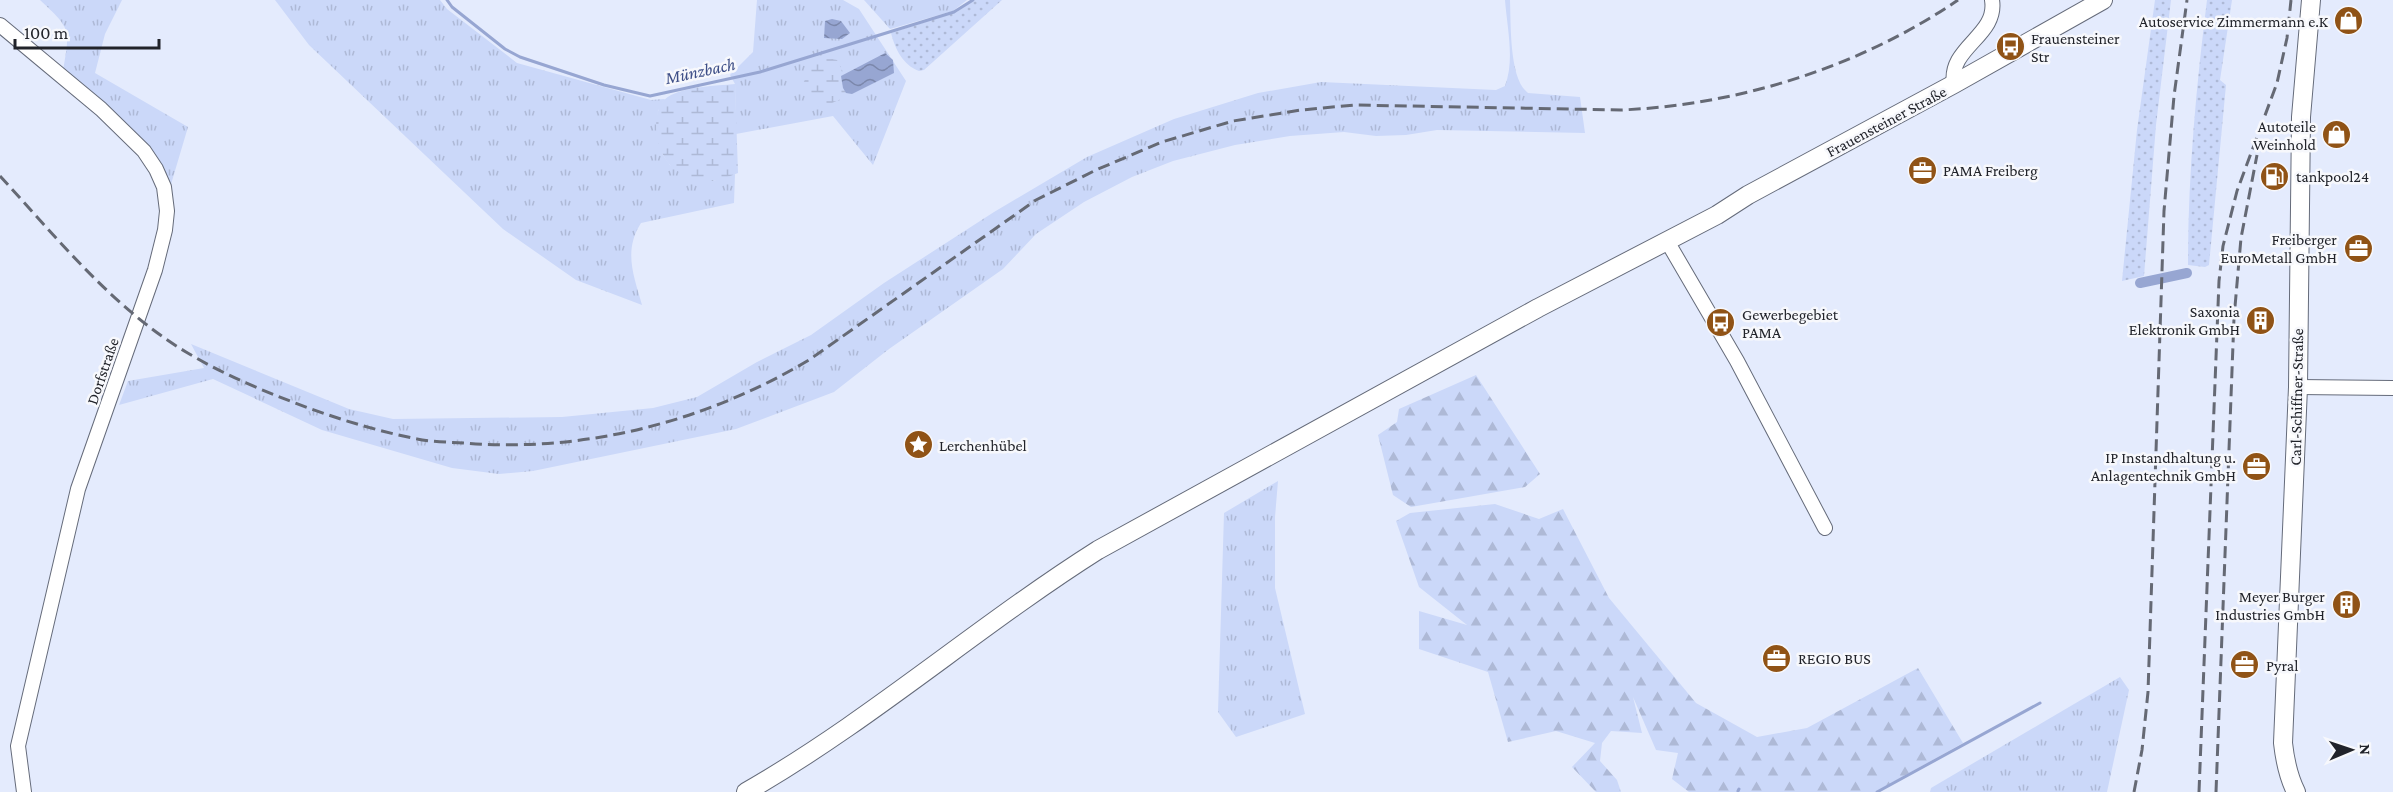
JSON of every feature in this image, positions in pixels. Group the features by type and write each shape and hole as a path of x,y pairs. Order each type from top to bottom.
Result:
{"main road":[{"name":"Frauensteiner Straße","path":"746,792 892,697 1042,585 1098,550 1954,84 2103,0"},
{"name":"Carl-Schiffner-Straße","path":"2296,792 2290,782 2283,743 2298,387 2301,117 2311,0"}],"street":[{"path":"1954,84 1955,64 1987,25 1992,14 1992,0"},
{"name":"Dorfstraße","path":"0,25 101,109 144,150 164,187 167,211 165,230 155,270 78,489 18,746 24,792"},
{"path":"1667,241 1737,361 1825,528"},
{"path":"2298,387 2393,388"}],"green space":[{"path":"40,0 122,0 105,34 95,73 188,127 169,191 151,173 139,153 63,72 67,47 66,31 58,18"},
{"path":"275,0 440,0 447,9 517,63 651,100 665,99 658,111 657,129 663,155 670,165 713,181 735,174 734,203 641,223 632,244 631,254 633,274 642,305 576,280 503,229 309,45"},
{"path":"757,0 843,0 859,9 906,81 873,165 833,116 736,134 735,84 730,75 753,52"},
{"path":"864,0 967,0 953,11 890,29"},
{"path":"974,0 1002,0 924,70 919,71 904,61 891,33 957,12"},
{"path":"1505,0 1510,0 1512,50 1517,76 1522,86 1528,93 1580,97 1585,133 1437,130 1406,135 1376,136 1344,132 1290,136 1235,145 1173,161 1132,177 1084,202 1036,234 1003,269 889,349 834,392 736,429 533,471 499,474 452,468 322,430 213,379 119,405 128,381 204,368 191,344 349,409 393,419 562,417 653,408 697,397 757,362 811,335 884,283 994,212 1087,157 1174,119 1258,93 1321,82 1496,90 1505,86 1510,54"},
{"path":"2155,0 2171,0 2156,125 2144,276 2122,281 2137,130"},
{"path":"2207,0 2232,0 2220,80 2226,85 2209,265 2205,267 2188,265 2193,132"},
{"path":"821,57 837,60 844,74 841,76 846,93 852,94 821,108 809,99 801,88 809,71"},
{"path":"735,84 738,173 706,181 679,172 670,165 661,149 656,128 659,108 671,95 686,90"},
{"path":"1476,375 1540,474 1525,487 1411,507 1393,495 1378,435 1397,422 1399,409"},
{"path":"1278,481 1275,517 1275,588 1305,714 1236,737 1218,712 1224,513"},
{"path":"1495,504 1539,519 1563,509 1609,598 1696,703 1757,737 1807,728 1918,668 1963,743 1875,792 1689,792 1672,779 1678,753 1656,750 1633,697 1642,733 1611,731 1602,743 1600,761 1617,780 1621,792 1596,792 1572,767 1595,743 1556,731 1508,742 1488,672 1419,649 1419,611 1467,625 1419,587 1396,521 1410,513"},
{"path":"2120,677 2129,690 2107,792 1930,792 1931,788"}],"water":[{"path":"832,19 841,21 850,33 842,39 824,38 825,21"},
{"path":"885,53 893,60 894,73 852,94 846,93 841,76"}],"waterway":[{"name":"Münzbach","path":"447,0 452,7 505,49 520,57 604,85 650,96 760,72 954,12 973,0"},
{"path":"2140,283 2187,273"},
{"path":"1877,792 2040,703"}],"railway":[{"path":"0,176 87,271 134,315 186,352 224,373 321,412 417,439 508,445 553,443 598,437 686,416 728,401 769,382 809,360 1036,200 1096,170 1162,142 1233,121 1301,110 1355,105 1621,110 1665,107 1710,100 1754,91 1839,63 1881,45 1958,0"},
{"path":"2134,792 2142,750 2148,692 2164,211 2174,96 2187,0"},
{"path":"2199,792 2219,281 2223,246 2237,191 2277,83 2287,38 2291,0"},
{"path":"2216,792 2234,318 2241,238 2257,155"}],"place":[{"name":"Autoservice Zimmermann e.K","path":"2349,21"},
{"name":"Frauensteiner Str","path":"2010,47"},
{"name":"Autoteile Weinhold","path":"2337,135"},
{"name":"PAMA Freiberg","path":"1922,170"},
{"name":"tankpool24","path":"2275,176"},
{"name":"Freiberger EuroMetall GmbH","path":"2358,248"},
{"name":"Saxonia Elektronik GmbH","path":"2261,320"},
{"name":"Gewerbegebiet PAMA","path":"1721,323"},
{"name":"Lerchenhübel","path":"918,445"},
{"name":"IP Instandhaltung u. Anlagentechnik GmbH","path":"2257,466"},
{"name":"Meyer Burger Industries GmbH","path":"2346,605"},
{"name":"REGIO BUS","path":"1777,658"},
{"name":"Pyral","path":"2245,665"}]}
